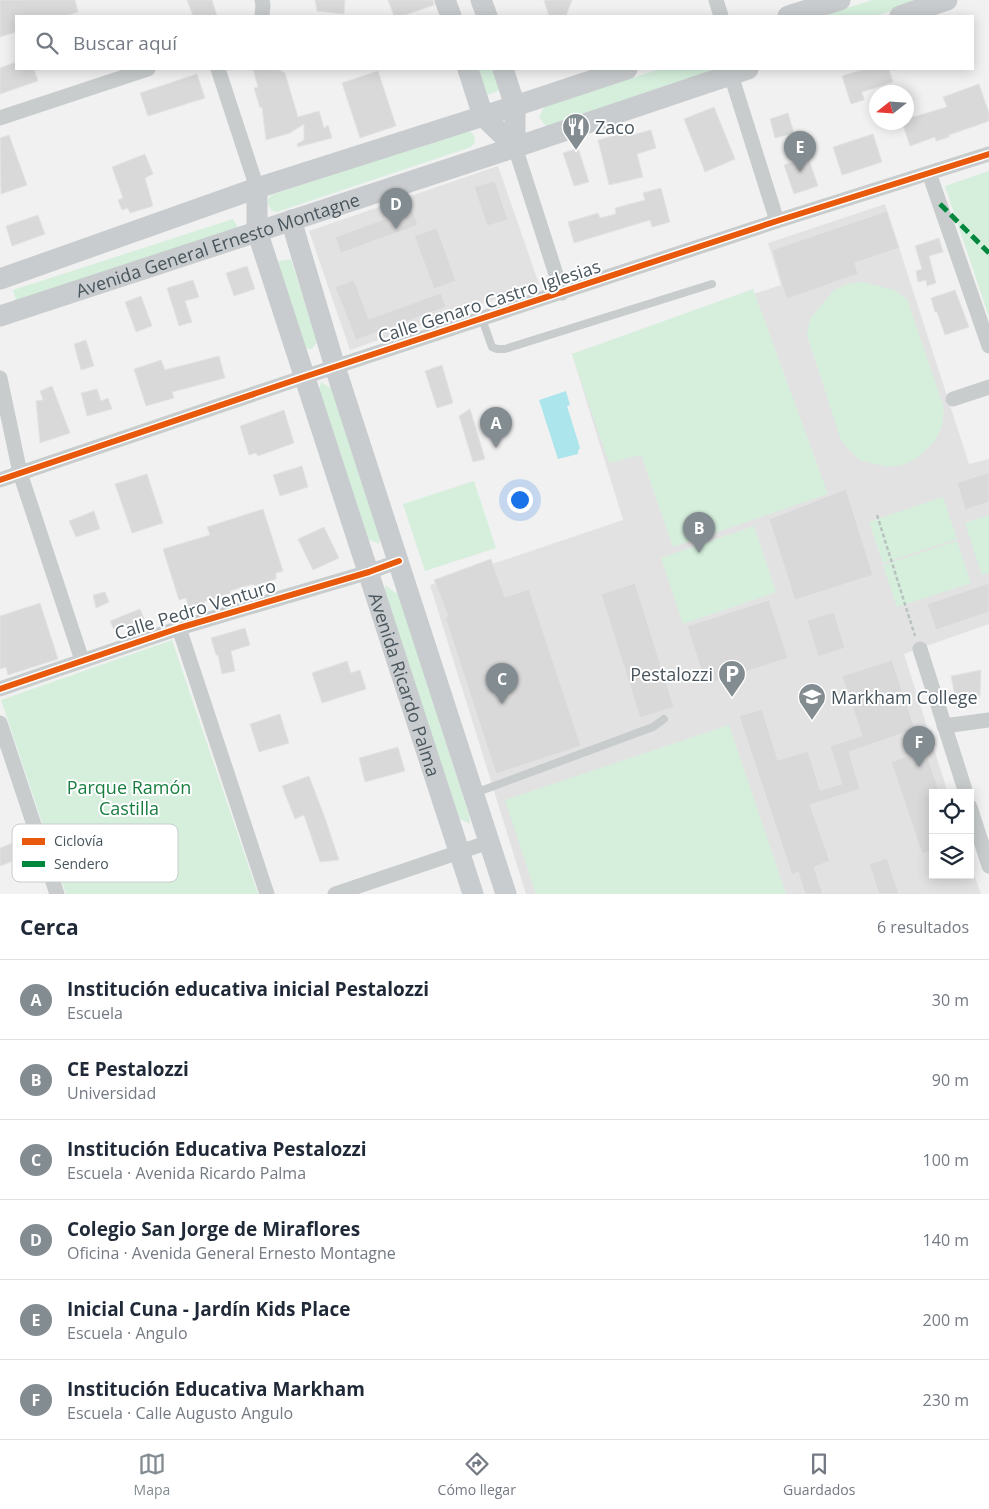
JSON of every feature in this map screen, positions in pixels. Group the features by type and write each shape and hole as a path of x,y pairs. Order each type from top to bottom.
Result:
{"main road":[{"path":"445,0 451,15"},
{"path":"482,0 487,15"},
{"path":"791,15 840,0"},
{"path":"903,15 947,0"},
{"path":"468,70 483,116 515,147"},
{"path":"503,70 515,106 515,147"},
{"name":"Avenida General Ernesto Montagne","path":"0,279 257,188 624,70"},
{"name":"Avenida General Ernesto Montagne","path":"0,316 740,72"},
{"name":"Avenida Ricardo Palma","path":"257,188 257,232 473,894"},
{"name":"Avenida Ricardo Palma","path":"290,220 335,367 506,894"}],"street":[{"path":"262,0 262,15"},
{"path":"716,0 720,15"},
{"path":"0,118 145,70"},
{"path":"218,70 257,188"},
{"path":"740,72 777,221"},
{"path":"515,147 562,293"},
{"name":"Calle Genaro Castro Iglesias","path":"0,480 304,377 777,221 989,154"},
{"path":"930,173 989,346"},
{"path":"0,378 20,473 82,660"},
{"path":"953,399 989,387"},
{"name":"Calle Pedro Venturo","path":"0,689 179,628 369,572 399,561"},
{"path":"179,628 268,894"},
{"path":"920,649 965,789"},
{"path":"944,726 989,720"},
{"path":"0,723 34,824"},
{"path":"974,819 989,866"},
{"path":"335,894 489,842"},
{"path":"53,882 57,894"}],"lane":[{"path":"482,319 492,347 497,349 505,348 712,284"},
{"path":"474,794 653,727 664,719"}],"path":[{"path":"876,514 920,649"}],"shaded area":[{"path":"498,166 539,284 350,350 309,231"},
{"path":"885,204 969,464 989,459 989,624 904,654 947,789 929,789 929,879 974,879 974,874 981,894 526,894 430,585 623,520 572,354 781,285 768,243"}],"green space":[{"path":"872,0 924,0 879,15 825,15"},
{"path":"479,70 496,70 503,89 487,95"},
{"path":"657,70 719,70 550,127 545,125 539,117 545,106"},
{"path":"465,131 471,132 474,136 475,142 471,147 277,212 272,211 268,204 268,199 271,195"},
{"path":"989,171 989,317 945,186"},
{"path":"233,219 240,231 16,301 13,290"},
{"path":"291,259 317,342 312,349 302,348 274,262"},
{"path":"862,282 894,290 907,299 944,408 942,427 933,443 916,459 902,465 887,467 860,460 841,440 807,335 810,319 833,291 847,284"},
{"path":"753,289 828,494 673,547 641,455 609,463 572,354"},
{"path":"321,382 334,390 381,531 379,544 365,538 318,393"},
{"path":"474,481 496,548 425,571 403,504"},
{"path":"943,497 957,539 883,563 869,522"},
{"path":"989,515 989,572 982,575 965,523"},
{"path":"754,526 776,592 683,624 661,558"},
{"path":"957,541 971,583 897,607 883,565"},
{"path":"385,585 399,595 469,815 470,824 456,817 385,601"},
{"name":"Parque Ramón Castilla","path":"172,640 258,894 66,894 62,882 178,882 178,824 43,824 1,700"},
{"path":"729,725 786,894 536,894 505,800"}],"water":[{"path":"566,391 570,405 567,406 580,448 578,454 558,459 539,400"}],"building":[{"path":"0,0 75,0 78,12 68,15 15,15 15,32 0,37"},
{"path":"187,0 212,0 217,15 193,15"},
{"path":"315,0 345,0 344,14 317,11"},
{"path":"388,0 433,0 434,5 405,15 394,15"},
{"path":"544,0 572,0 566,15 549,15"},
{"path":"15,62 15,70 34,70 38,81 0,94 0,68"},
{"path":"253,70 279,70 285,73 298,117 319,111 324,128 328,125 332,138 298,147 297,144 304,140 304,124 290,133 266,140 262,107 260,108 254,88 258,87"},
{"path":"862,70 889,70 893,82 884,85 869,85 869,90 862,92 864,100 851,104 842,76"},
{"path":"378,71 396,126 360,138 342,83"},
{"path":"197,74 205,98 148,116 140,93"},
{"path":"979,84 989,113 989,121 949,135 949,137 936,141 935,137 910,146 905,130 914,130 914,117 947,107 943,97"},
{"path":"714,107 735,159 705,172 684,119"},
{"path":"788,113 794,133 775,138 770,119"},
{"path":"651,130 656,148 637,154 643,177 609,185 598,140 631,131 632,135"},
{"path":"873,134 882,162 842,175 833,147"},
{"path":"9,135 27,185 1,194 0,138"},
{"path":"578,148 589,182 574,186 563,153"},
{"path":"145,154 153,174 145,178 153,206 130,213 128,208 122,210 118,200 123,198 112,167"},
{"path":"808,157 818,186 794,194 784,165"},
{"path":"495,181 508,220 487,226 474,187"},
{"path":"661,188 670,222 652,227 650,220 574,243 568,222 598,213 600,218 616,214 615,208 645,200 643,193"},
{"path":"412,209 418,225 341,253 335,237"},
{"path":"887,211 899,248 855,263 858,274 787,299 772,250"},
{"path":"38,215 45,234 12,246 6,226"},
{"path":"437,228 456,281 434,289 414,236"},
{"path":"939,238 943,252 929,256 936,283 927,286 926,280 918,282 916,271 922,269 915,246"},
{"path":"247,266 255,289 234,296 226,273"},
{"path":"193,280 199,297 185,301 192,322 179,326 167,288"},
{"path":"354,280 369,319 441,293 446,307 356,340 335,287"},
{"path":"955,290 969,327 945,335 931,298"},
{"path":"141,296 152,326 136,332 125,302"},
{"path":"86,340 94,366 81,370 74,344"},
{"path":"219,356 225,378 172,392 174,398 146,406 134,369 161,360 165,370"},
{"path":"442,365 453,403 437,408 425,371"},
{"path":"52,386 70,433 40,443 36,401 43,400 40,391"},
{"path":"97,389 101,401 108,398 112,409 87,416 81,393"},
{"path":"470,409 485,459 473,462 459,416"},
{"path":"284,410 294,443 258,456 256,453 249,455 240,426"},
{"path":"302,466 308,487 280,496 273,475"},
{"path":"989,472 989,502 965,510 957,483"},
{"path":"147,474 163,523 132,533 115,484"},
{"path":"846,489 873,575 795,600 769,519"},
{"path":"263,509 283,571 276,573 276,579 230,591 231,593 206,601 204,602 205,605 189,610 186,598 179,600 163,549 210,535 207,527"},
{"path":"94,511 100,529 76,537 69,521"},
{"path":"324,527 339,558 313,570 298,539"},
{"path":"491,559 505,597 529,589 581,746 496,774 445,617 448,616 434,580"},
{"path":"635,583 674,707 640,718 601,594"},
{"path":"989,583 989,612 936,630 927,604"},
{"path":"105,592 109,602 96,608 93,595"},
{"path":"769,600 788,658 706,685 687,626"},
{"path":"40,603 58,659 8,675 6,667 0,669 0,616"},
{"path":"140,609 144,619 114,630 110,621"},
{"path":"834,612 845,648 818,657 807,620"},
{"path":"245,628 250,645 231,651 235,671 222,674 218,655 216,655 211,638"},
{"path":"892,660 915,729 849,752 860,789 810,805 830,861 814,867 823,894 805,894 798,872 792,875 739,716 762,709 778,760 808,751 820,790 842,784 830,746 862,736 842,676"},
{"path":"347,661 351,673 360,670 366,689 322,703 312,673"},
{"path":"981,670 980,696 956,702 951,676"},
{"path":"280,714 289,743 259,752 250,724"},
{"path":"398,747 405,771 365,782 359,758"},
{"path":"925,750 939,789 929,789 929,852 922,854 891,762"},
{"path":"309,776 339,860 320,862 304,815 295,819 282,786"},
{"path":"12,843 12,861 0,866 0,848"},
{"path":"887,858 899,894 879,894 869,864"}],"marked path":[{"path":"940,204 989,253"}],"cycle path":[{"path":"0,480 304,377 777,221 989,154"},
{"path":"0,689 179,628 369,572 399,561"}],"place":[{"name":"Zaco","path":"576,151"},
{"name":"Inicial Cuna - Jardín Kids Place","path":"800,172"},
{"name":"Colegio San Jorge de Miraflores","path":"396,229"},
{"name":"Institución educativa inicial Pestalozzi","path":"496,448"},
{"name":"CE Pestalozzi","path":"699,553"},
{"name":"Pestalozzi","path":"732,698"},
{"name":"Institución Educativa Pestalozzi","path":"502,704"},
{"name":"Markham College","path":"812,721"},
{"name":"Institución Educativa Markham","path":"919,767"}]}
